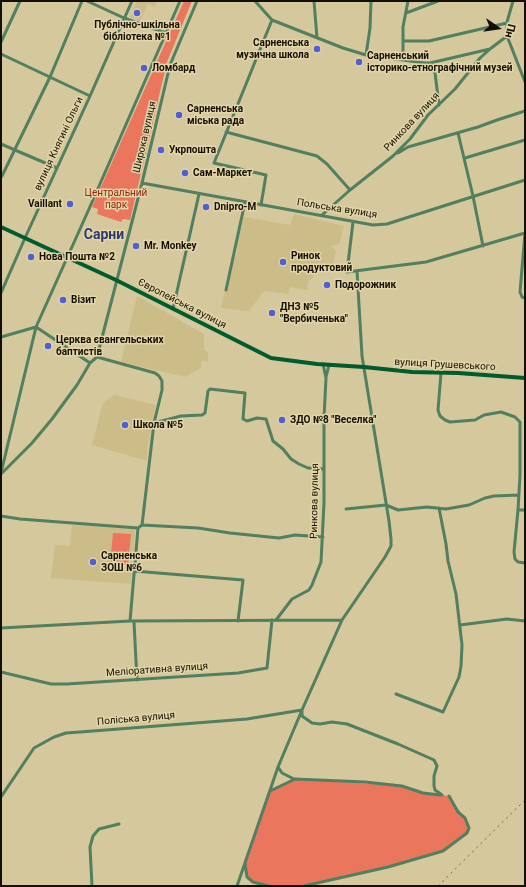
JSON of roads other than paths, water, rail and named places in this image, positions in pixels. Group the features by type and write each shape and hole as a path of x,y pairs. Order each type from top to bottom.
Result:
{"main road":[{"name":"Європейська вулиця","path":"1,227 116,280 272,358 329,365 364,367"},
{"name":"вулиця Грушевського","path":"364,367 412,372 525,378"}],"street":[{"path":"1,42 20,1"},
{"path":"2,176 50,77 82,1"},
{"path":"87,1 124,18 166,33"},
{"name":"вулиця Княгині Ольги","path":"1,294 132,1"},
{"name":"Широка вулиця","path":"1,474 36,327 180,1"},
{"name":"Широка вулиця","path":"97,357 142,184 170,65 198,1"},
{"path":"255,1 272,20 342,48 366,55 425,64 490,48 507,36"},
{"path":"314,1 317,38"},
{"path":"366,55 370,28 371,1"},
{"path":"403,60 403,27 408,1"},
{"path":"406,13 438,1"},
{"path":"513,1 507,23 507,36 525,82"},
{"path":"261,205 266,175 214,163 272,20"},
{"path":"403,41 429,40 507,23"},
{"name":"Ринкова вулиця","path":"321,215 393,156 410,138 428,115 455,89 490,48"},
{"path":"1,54 90,96"},
{"path":"430,63 435,73 439,105"},
{"path":"393,156 408,147 458,133 525,111"},
{"path":"226,132 316,156 327,164 350,190"},
{"path":"458,133 465,158 483,246"},
{"path":"465,158 525,140"},
{"path":"1,144 57,168"},
{"name":"Польська вулиця","path":"142,184 372,225 387,224 525,180"},
{"path":"173,309 199,194"},
{"path":"226,290 245,202"},
{"path":"353,222 347,272 392,268 426,262 525,233 520,292 524,297"},
{"path":"237,886 278,767 342,620 389,551 392,539 364,367 358,271"},
{"path":"1,337 36,327 90,363"},
{"path":"1,474 32,443 52,419 77,385 90,363 97,357 156,373 159,376 162,381 162,390 154,423 142,524 138,528 134,572 132,622 137,680"},
{"name":"Ринкова вулиця","path":"274,620 292,599 309,590 321,562 323,537 323,469 326,378 323,364"},
{"path":"326,378 329,365"},
{"path":"441,373 438,410 440,416 450,422 476,420 484,416 501,412 515,417 520,422 519,494 514,552 515,559 518,562 525,563"},
{"path":"154,423 181,416 202,415 205,413 208,391 210,389 245,393 243,419 247,421 257,418 266,419 273,441 291,458 308,468 323,469"},
{"path":"520,448 525,451"},
{"path":"346,509 386,505 398,510 426,507 446,509 469,505 494,496 519,494"},
{"path":"396,694 442,712 456,683 461,666 462,656 460,625 456,594 448,561 439,508"},
{"path":"518,510 525,510"},
{"path":"1,516 20,519 138,528"},
{"path":"142,524 198,528 279,538 295,535 323,537"},
{"path":"134,572 242,580 238,621"},
{"path":"460,625 507,619 525,621"},
{"name":"Меліоративна вулиця","path":"1,672 51,684 238,673 267,668 274,620"},
{"path":"1,628 132,622 342,620"},
{"path":"278,767 282,773 294,779 365,782 402,786 423,793 442,795 435,790 434,786 434,776 437,766 434,760 347,724 332,722 320,724 312,723 302,716 302,710"},
{"name":"Поліська вулиця","path":"1,797 34,748 54,737 73,733 247,719 302,710"},
{"path":"270,791 294,779"},
{"path":"304,886 388,867 443,851 467,833 469,828 465,818 458,812 449,796"},
{"path":"92,886 90,847 93,836 99,829 119,824"},
{"path":"245,862 247,877 253,882 268,886"}],"railway":[{"path":"438,886 525,800"}],"place":[{"name":"Публічно-шкільна бібліотека №1","path":"137,13"},
{"name":"Сарненська музична школа","path":"317,49"},
{"name":"Сарненський історико-етнографічний музей","path":"359,62"},
{"name":"Ломбард","path":"144,68"},
{"name":"Сарненська міська рада","path":"179,115"},
{"name":"Укрпошта","path":"161,150"},
{"name":"Сам-Маркет","path":"185,173"},
{"name":"Vaillant","path":"70,204"},
{"name":"Dnipro-M","path":"206,207"},
{"name":"Mr. Monkey","path":"136,246"},
{"name":"Нова Пошта №2","path":"31,257"},
{"name":"Ринок продуктовий","path":"283,262"},
{"name":"Подорожник","path":"327,285"},
{"name":"Візит","path":"63,300"},
{"name":"ДНЗ №5 \"Вербиченька\"","path":"272,313"},
{"name":"Церква євангельських баптистів","path":"48,346"},
{"name":"ЗДО №8 \"Веселка\"","path":"282,420"},
{"name":"Школа №5","path":"125,425"},
{"name":"Сарненська ЗОШ №6","path":"93,562"}],"district":[{"name":"Сарни","path":"104,235"}],"park label":[{"name":"Центральний парк","path":"116,198"}]}
